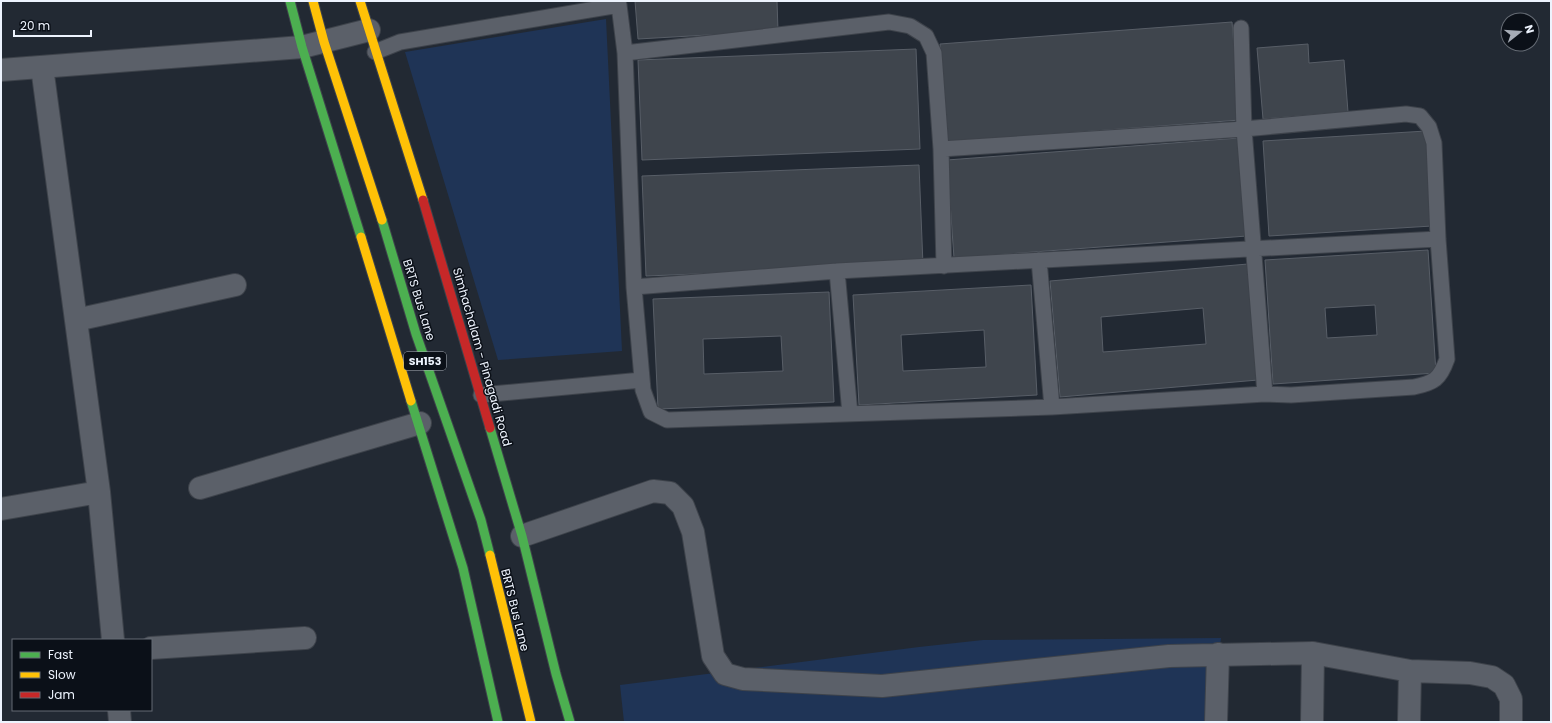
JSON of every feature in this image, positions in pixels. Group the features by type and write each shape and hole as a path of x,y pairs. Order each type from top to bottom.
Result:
{"main road":[{"path":"290,1 302,47 420,423 463,568 498,722"},
{"name":"BRTS Bus Lane","path":"313,1 324,42 380,215 416,334 481,520 531,722"},
{"name":"Simhachalam - Pinagadi Road","path":"360,1 423,201 522,536 556,674 570,722"}],"street":[{"path":"1,70 302,47 368,30"},
{"path":"42,66 99,492 113,639"},
{"path":"76,320 235,285"},
{"path":"200,488 420,423"},
{"path":"522,536 653,491 670,494 683,506 693,532 713,656 725,674 743,679 882,686 1169,656 1313,653 1410,671 1470,674 1492,677 1504,685 1511,699 1511,722"},
{"path":"1,509 99,492"},
{"path":"152,648 305,638"},
{"path":"1312,722 1313,653"},
{"path":"1216,722 1218,654"},
{"path":"1409,722 1410,671"},
{"path":"119,711 120,722"}],"lane":[{"path":"375,52 400,42 619,6 625,53 634,287 643,390 652,412 667,420 1052,407 1265,394 1291,395 1414,387 1428,384 1442,374 1447,359 1438,239 1434,143 1429,127 1420,116 1399,115 1244,129 941,150"},
{"path":"625,53 889,22 910,26 926,36 934,53 941,150 944,266"},
{"path":"1241,28 1244,129 1265,394"},
{"path":"634,287 837,271 1438,239"},
{"path":"1039,260 1052,407"},
{"path":"837,271 850,414"},
{"path":"481,396 642,380"}],"shaded area":[{"path":"606,19 622,351 498,360 405,52"},
{"path":"1221,638 1210,722 624,722 620,685 983,640"}],"building":[{"path":"635,1 777,1 778,31 638,39"},
{"path":"1232,22 1240,120 947,142 940,44"},
{"path":"1308,44 1309,63 1344,60 1348,112 1263,119 1257,48"},
{"path":"916,49 920,149 642,160 638,60"},
{"path":"1426,131 1432,226 1269,236 1263,141"},
{"path":"1239,138 1247,236 954,258 947,160"},
{"path":"919,165 923,265 646,276 642,176"},
{"path":"1428,250 1436,373 1273,384 1265,260","holes":["1375,305 1377,335 1327,338 1325,308"]},
{"path":"1248,264 1258,380 1060,397 1050,281","holes":["1203,308 1206,344 1103,352 1101,317"]},
{"path":"1031,285 1037,395 859,405 853,295","holes":["984,330 986,367 903,371 901,335"]},
{"path":"829,292 834,402 658,409 653,299","holes":["781,336 783,371 704,374 703,339"]}],"traffic: fast":[{"path":"290,1 302,47 361,237"},
{"path":"382,220 416,334 481,520 490,555"},
{"path":"411,401 463,568 498,722"},
{"path":"490,428 522,536 556,674 570,722"}],"traffic: slow":[{"path":"313,1 324,42 382,220"},
{"path":"360,1 423,200"},
{"path":"361,237 411,401"},
{"path":"490,555 531,722"}],"traffic: jam":[{"path":"423,200 490,428"}]}
